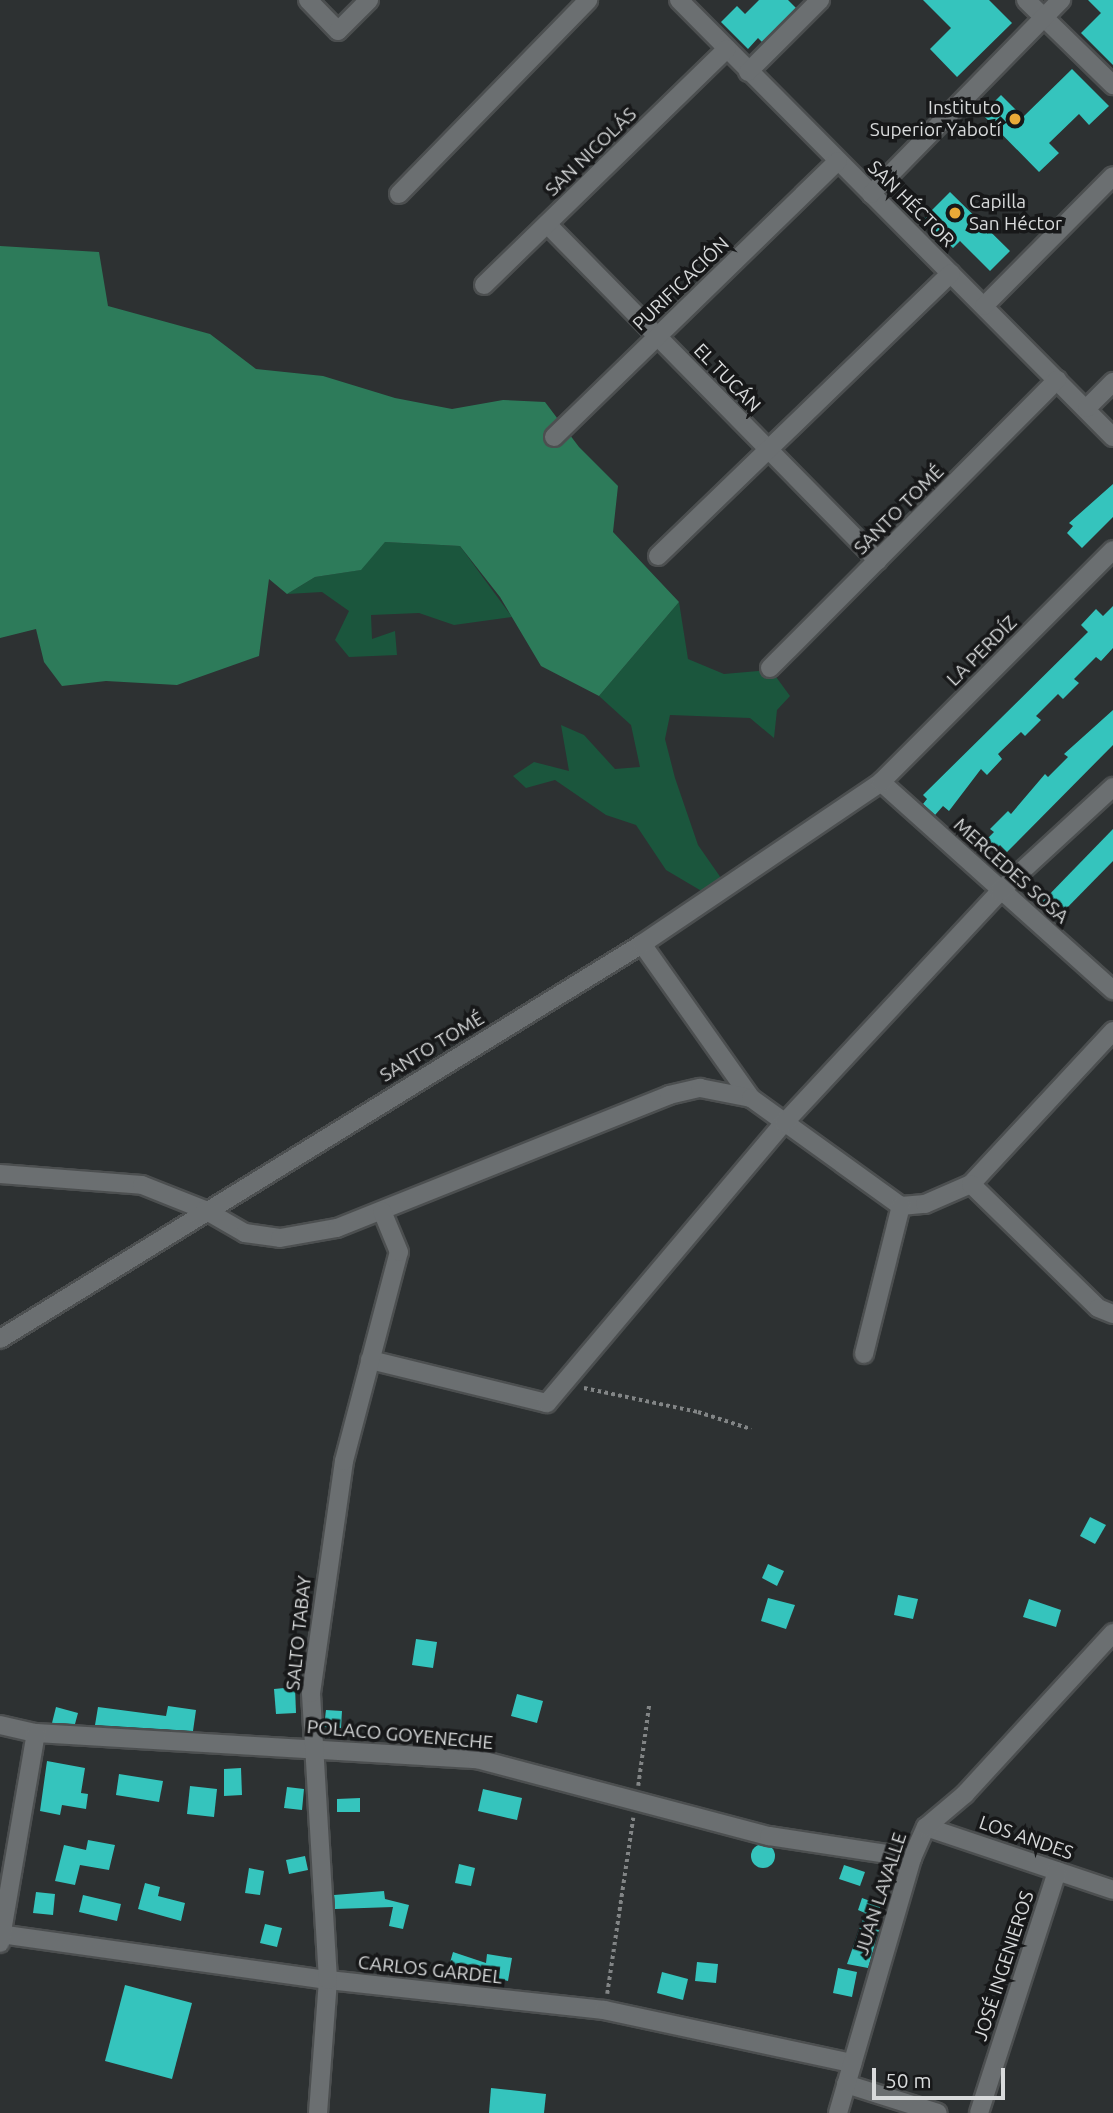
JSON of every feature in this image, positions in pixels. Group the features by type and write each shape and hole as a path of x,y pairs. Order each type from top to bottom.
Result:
{"street":[{"path":"308,0 338,31 369,0"},
{"path":"400,194 588,0"},
{"name":"SAN HÉCTOR","path":"680,0 748,72 1087,408 1113,437"},
{"path":"748,72 820,0"},
{"path":"1026,0 1113,85"},
{"path":"872,194 1061,0"},
{"name":"SAN NICOLÁS","path":"484,285 726,49"},
{"name":"PURIFICACIÓN","path":"554,437 838,161"},
{"path":"984,306 1113,176"},
{"name":"EL TUCÁN","path":"547,224 878,561"},
{"path":"658,556 951,273"},
{"name":"SANTO TOMÉ","path":"770,668 1057,380"},
{"path":"1087,408 1113,382"},
{"name":"LA PERDÍZ","path":"881,782 1113,550"},
{"name":"SANTO TOMÉ","path":"0,1339 205,1210 642,944 881,782"},
{"name":"MERCEDES SOSA","path":"881,782 1113,990"},
{"path":"370,1360 547,1403 785,1123 1000,891 1113,787"},
{"path":"642,944 751,1098 901,1206 925,1204 971,1184 1113,1031"},
{"path":"0,1174 142,1185 205,1210 245,1233 280,1238 337,1228 670,1095 700,1088 751,1098"},
{"path":"971,1184 1098,1308 1113,1314"},
{"path":"864,1354 901,1206"},
{"name":"SALTO TABAY","path":"318,2113 328,1980 318,1749 311,1693 320,1613 344,1461 399,1252 382,1211"},
{"name":"JUAN LAVALLE","path":"838,2113 912,1858 926,1826 965,1794 1113,1633"},
{"name":"POLACO GOYENECHE","path":"0,1725 36,1733 477,1759 769,1836 912,1858"},
{"path":"0,1937 36,1733"},
{"name":"LOS ANDES","path":"926,1826 1113,1890"},
{"name":"JOSÉ INGENIEROS","path":"979,2113 1056,1871"},
{"name":"CARLOS GARDEL","path":"0,1937 328,1980 604,2010 852,2063"},
{"path":"846,2084 938,2113"}],"path":[{"path":"564,1383 698,1412 751,1429"},
{"path":"604,2010 649,1705"}],"green space":[{"path":"0,246 99,252 108,306 210,334 256,369 323,376 395,398 452,409 503,400 545,402 579,447 618,486 613,532 679,602 599,696 541,666 500,597 460,546 385,542 361,570 315,577 287,594 269,579 259,656 177,685 106,681 62,686 44,662 36,629 0,638"},
{"path":"385,542 460,546 512,617 454,625 419,613 371,615 372,639 395,631 397,655 349,657 335,640 349,611 322,592 287,594 315,577 360,570"},
{"path":"679,602 688,659 724,674 771,670 790,696 777,710 774,738 750,718 670,715 665,739 675,778 698,845 721,878 710,896 666,870 636,825 606,815 555,780 526,788 513,776 534,762 569,771 561,725 584,735 615,769 640,767 631,725 599,696"}],"building":[{"path":"759,0 788,0 796,8 762,42 758,38 748,49 721,22 737,6 745,14"},
{"path":"923,0 989,0 1012,23 957,77 930,49 951,28"},
{"path":"1088,0 1113,0 1113,65 1081,33 1101,13"},
{"path":"1072,69 1109,106 1089,125 1079,114 1049,143 1059,153 1039,172 982,114 1001,95 1023,117"},
{"path":"950,192 1010,251 990,271 960,241 953,248 922,220"},
{"path":"1113,484 1113,517 1082,548 1067,533 1073,526 1069,523"},
{"path":"1113,606 1113,648 1101,661 1096,657 1074,679 1079,683 1063,699 1058,694 1036,716 1041,720 1025,736 1021,732 998,754 1002,759 987,775 981,769 949,811 943,806 935,815 923,804 927,799 923,795 1088,632 1081,625 1096,609 1103,616"},
{"path":"1113,710 1113,745 1007,852 1000,845 995,851 985,841 994,832 990,829 1008,811 1011,814 1045,774 1048,777 1068,757 1064,754"},
{"path":"1113,829 1113,861 1058,917 1042,902"},
{"path":"1090,1517 1106,1525 1095,1544 1080,1536"},
{"path":"768,1564 784,1571 777,1586 762,1578"},
{"path":"898,1595 918,1599 913,1619 894,1615"},
{"path":"768,1598 795,1605 786,1629 761,1621"},
{"path":"1029,1599 1061,1610 1056,1627 1023,1617"},
{"path":"416,1639 437,1642 433,1668 412,1665"},
{"path":"295,1687 296,1713 276,1714 274,1689"},
{"path":"517,1694 543,1701 537,1723 511,1716"},
{"path":"168,1706 196,1710 193,1731 95,1725 98,1707 166,1716"},
{"path":"56,1707 78,1713 75,1724 52,1723"},
{"path":"326,1710 342,1711 341,1728 324,1727"},
{"path":"47,1761 85,1768 81,1793 88,1794 86,1809 62,1805 60,1815 40,1811"},
{"path":"241,1768 242,1795 224,1796 224,1769"},
{"path":"119,1774 163,1781 159,1802 116,1795"},
{"path":"190,1786 217,1789 214,1817 187,1814"},
{"path":"287,1787 304,1789 302,1810 284,1808"},
{"path":"483,1789 522,1798 517,1820 478,1811"},
{"path":"360,1798 360,1812 337,1812 337,1799"},
{"path":"88,1840 115,1845 109,1870 80,1865 75,1885 55,1881 64,1845 86,1850"},
{"path":"763,1844 771,1848 775,1856 771,1864 763,1868 755,1864 751,1856 755,1848"},
{"path":"305,1856 308,1870 289,1874 286,1860"},
{"path":"459,1864 475,1868 471,1886 455,1883"},
{"path":"844,1865 865,1872 860,1886 839,1879"},
{"path":"249,1868 264,1871 260,1895 245,1893"},
{"path":"145,1883 160,1887 158,1896 185,1903 181,1921 138,1909"},
{"path":"384,1891 385,1899 409,1905 403,1929 389,1926 393,1907 335,1909 334,1895"},
{"path":"36,1892 55,1894 53,1915 33,1913"},
{"path":"83,1895 121,1904 117,1921 79,1912"},
{"path":"862,1898 881,1905 872,1929 879,1930 868,1968 847,1964 865,1913 858,1910"},
{"path":"265,1924 282,1928 277,1947 260,1943"},
{"path":"453,1952 486,1963 487,1954 512,1958 508,1981 449,1966"},
{"path":"697,1962 718,1964 716,1983 695,1981"},
{"path":"838,1968 857,1972 852,1997 833,1993"},
{"path":"662,1972 688,1979 683,2000 657,1993"},
{"path":"125,1985 192,2003 172,2079 105,2061"},
{"path":"491,2088 546,2094 544,2113 489,2113"}],"place":[{"name":"Instituto Superior Yabotí","path":"1015,119"},
{"name":"Capilla San Héctor","path":"955,213"}]}
